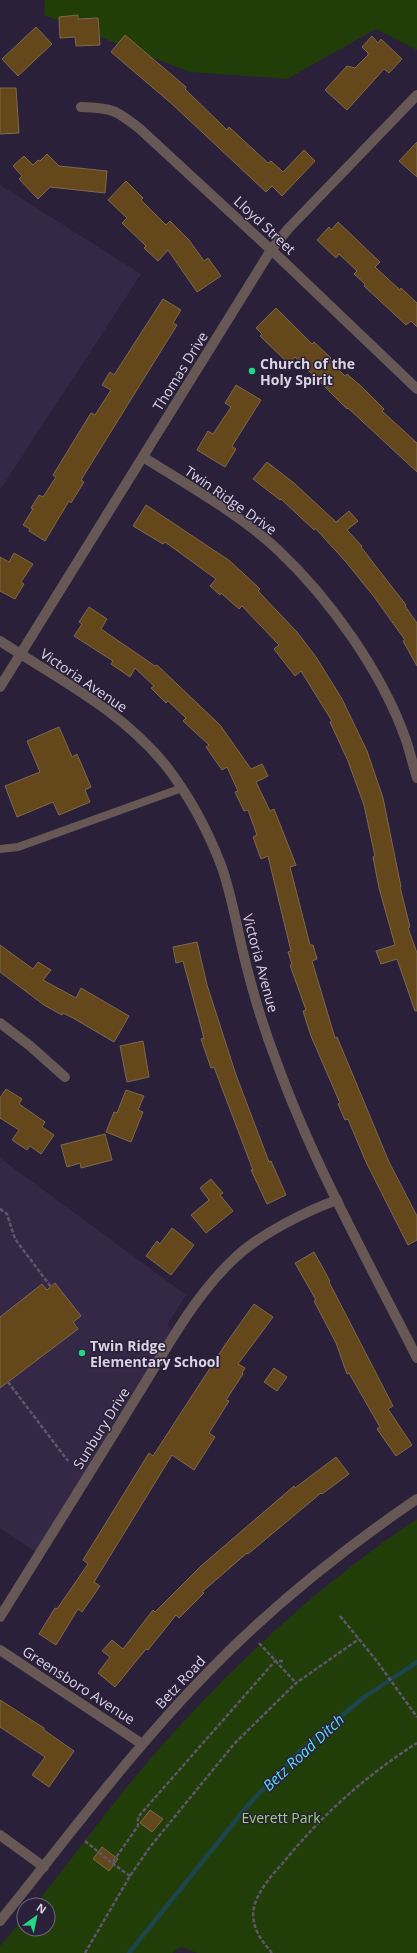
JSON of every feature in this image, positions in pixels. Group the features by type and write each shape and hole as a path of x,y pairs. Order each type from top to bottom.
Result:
{"street":[{"name":"Thomas Drive","path":"0,687 271,250 288,229 417,95"},
{"name":"Lloyd Street","path":"81,107 106,108 121,114 140,129 271,250 417,389"},
{"name":"Twin Ridge Drive","path":"143,457 240,520 277,549 313,587 353,638 382,687 405,739 417,778"},
{"name":"Victoria Avenue","path":"0,641 94,699 116,716 152,750 182,788 194,809 221,865 260,1014 276,1063 298,1119 417,1358"},
{"path":"0,1023 29,1045 65,1077"},
{"name":"Sunbury Drive","path":"0,1617 176,1333 210,1284 238,1255 257,1240 324,1204 337,1200"},
{"name":"Betz Road","path":"0,1921 142,1744 208,1672 274,1609 373,1529 417,1499"},
{"name":"Greensboro Avenue","path":"0,1650 142,1744"},
{"path":"0,1836 44,1867"}],"lane":[{"path":"0,849 18,847 182,788"}],"path":[{"path":"0,1208 7,1214 15,1239 51,1287"},
{"path":"8,1382 68,1461"},
{"path":"340,1616 376,1660 417,1717"},
{"path":"85,1953 130,1876 167,1823 211,1769 254,1723 296,1683 359,1639"},
{"path":"259,1643 296,1683"},
{"path":"112,1863 138,1826 138,1817 275,1661 284,1661"},
{"path":"272,1953 260,1939 253,1918 254,1908 262,1890 294,1848 352,1790 373,1772 417,1743"},
{"path":"85,1841 130,1876"}],"shaded area":[{"path":"0,185 141,274 0,490"},
{"name":"Twin Ridge Elementary School","path":"0,1158 186,1295 167,1325 176,1333 39,1554 0,1528"}],"green space":[{"path":"45,0 417,0 417,50 376,29 287,79 190,72 44,15"},
{"name":"Everett Park","path":"417,1519 417,1953 198,1953 181,1947 172,1953 0,1953 0,1946 16,1927 16,1937 56,1937 56,1897 41,1897 145,1765 175,1731 239,1664 307,1602 379,1545"}],"building":[{"path":"78,15 78,19 98,18 100,45 76,46 75,37 60,38 59,17"},
{"path":"36,27 52,44 18,76 2,59"},
{"path":"125,35 186,87 185,89 227,130 229,127 268,163 271,161 283,172 304,150 315,161 282,196 272,186 266,192 172,104 111,52"},
{"path":"372,36 378,43 381,39 402,59 389,73 384,69 347,110 325,90 347,66 355,68 368,55 362,47"},
{"path":"0,88 16,88 19,133 0,134"},
{"path":"417,142 417,177 399,161"},
{"path":"47,154 59,166 107,171 105,193 50,187 38,199 19,179 22,176 13,166 24,156 33,165"},
{"path":"126,181 143,198 141,200 166,225 170,221 189,240 204,261 208,258 221,276 197,292 168,250 158,261 144,248 146,246 122,223 127,218 108,200"},
{"path":"338,222 380,262 375,267 417,303 417,327 411,321 406,325 364,286 365,284 354,274 357,271 339,254 336,258 317,240 329,227 331,230"},
{"path":"163,299 181,310 173,323 177,325 81,480 84,482 71,503 69,501 45,541 29,531 30,529 23,525 33,509 31,508 39,495 43,497 56,477 53,475 91,413 95,415 111,390 102,385 110,372 114,375"},
{"path":"276,308 312,344 314,342 331,358 329,360 345,376 347,374 362,387 384,409 382,411 417,443 417,472 348,408 347,409 295,357 289,364 260,336 262,334 256,328"},
{"path":"236,385 261,400 232,446 236,449 225,467 197,450 208,431 213,434 231,407 225,403"},
{"path":"267,462 294,483 336,522 349,511 358,521 347,530 362,546 361,547 406,605 405,606 417,623 417,666 403,641 405,640 375,598 346,562 315,528 314,530 281,499 280,500 253,479"},
{"path":"146,505 230,561 260,589 258,591 297,632 316,657 342,699 367,751 383,798 400,887 410,927 408,928 417,953 417,1011 415,1011 397,959 381,964 376,951 395,945 379,888 373,857 375,856 364,805 348,761 330,722 332,721 301,671 295,676 274,649 279,645 242,606 239,609 221,593 220,595 210,586 216,579 165,542 163,544 133,526"},
{"path":"14,553 33,564 21,582 24,584 15,599 0,591 0,557 9,562"},
{"path":"89,607 107,619 101,629 155,666 157,665 220,725 251,769 262,764 268,776 256,782 270,811 274,809 296,865 290,867 310,945 313,945 317,959 312,961 335,1038 337,1037 389,1162 417,1216 417,1240 408,1245 366,1162 348,1119 345,1120 338,1104 340,1103 311,1036 303,1011 306,1010 290,965 292,964 288,952 291,951 268,856 261,859 253,837 257,835 248,810 244,811 235,792 238,791 227,767 222,770 206,747 209,745 183,721 186,718 168,701 166,703 151,688 154,686 135,668 130,677 111,664 113,661 74,636 82,624 79,622"},
{"path":"59,727 72,757 77,754 91,787 85,790 90,802 59,815 53,802 17,817 5,786 40,772 27,741"},
{"path":"197,942 207,985 236,1075 269,1162 271,1161 286,1195 267,1204 251,1170 253,1170 214,1067 211,1068 201,1039 204,1038 183,961 176,963 173,947"},
{"path":"0,945 33,969 38,962 51,970 43,980 76,998 81,988 129,1016 114,1042 73,1018 63,1013 62,1015 44,1005 0,972"},
{"path":"143,1041 149,1077 127,1082 120,1046"},
{"path":"6,1089 22,1099 19,1104 45,1122 42,1127 54,1135 41,1154 30,1146 27,1150 12,1140 19,1130 0,1118 0,1098"},
{"path":"126,1090 144,1096 138,1110 143,1112 131,1142 106,1132 114,1112 117,1113"},
{"path":"105,1134 112,1160 81,1168 80,1163 67,1167 61,1145"},
{"path":"211,1179 223,1193 220,1195 233,1211 206,1233 191,1215 209,1200 200,1188"},
{"path":"172,1228 194,1245 171,1275 146,1256 157,1241 160,1244"},
{"path":"314,1252 393,1406 388,1409 412,1445 396,1456 377,1429 380,1427 349,1373 347,1374 336,1343 314,1301 316,1300 295,1263"},
{"path":"55,1283 81,1316 73,1322 78,1329 0,1388 0,1317 42,1284 47,1290"},
{"path":"254,1304 273,1317 238,1364 245,1368 242,1373 243,1374 226,1400 229,1401 209,1433 215,1437 194,1470 172,1455 94,1582 100,1586 82,1612 78,1609 56,1645 39,1634 55,1608 57,1609 88,1564 83,1560 149,1453 153,1456 225,1345"},
{"path":"274,1368 287,1377 277,1391 264,1382"},
{"path":"336,1457 349,1474 322,1494 321,1493 248,1554 247,1553 202,1592 204,1593 179,1618 176,1615 148,1650 146,1649 115,1687 98,1673 110,1657 102,1651 112,1640 123,1649 153,1610 155,1612 201,1566 294,1486 295,1488"},
{"path":"0,1700 44,1728 44,1730 74,1751 49,1787 32,1775 45,1757 0,1727"},
{"path":"150,1810 163,1819 152,1832 140,1823"},
{"path":"102,1847 118,1859 109,1871 93,1859"}],"waterway":[{"name":"Betz Road Ditch","path":"129,1953 249,1804 300,1751 363,1698 417,1662"}],"place":[{"name":"Church of the Holy Spirit","path":"252,371"},
{"name":"Twin Ridge Elementary School","path":"82,1353"}]}
